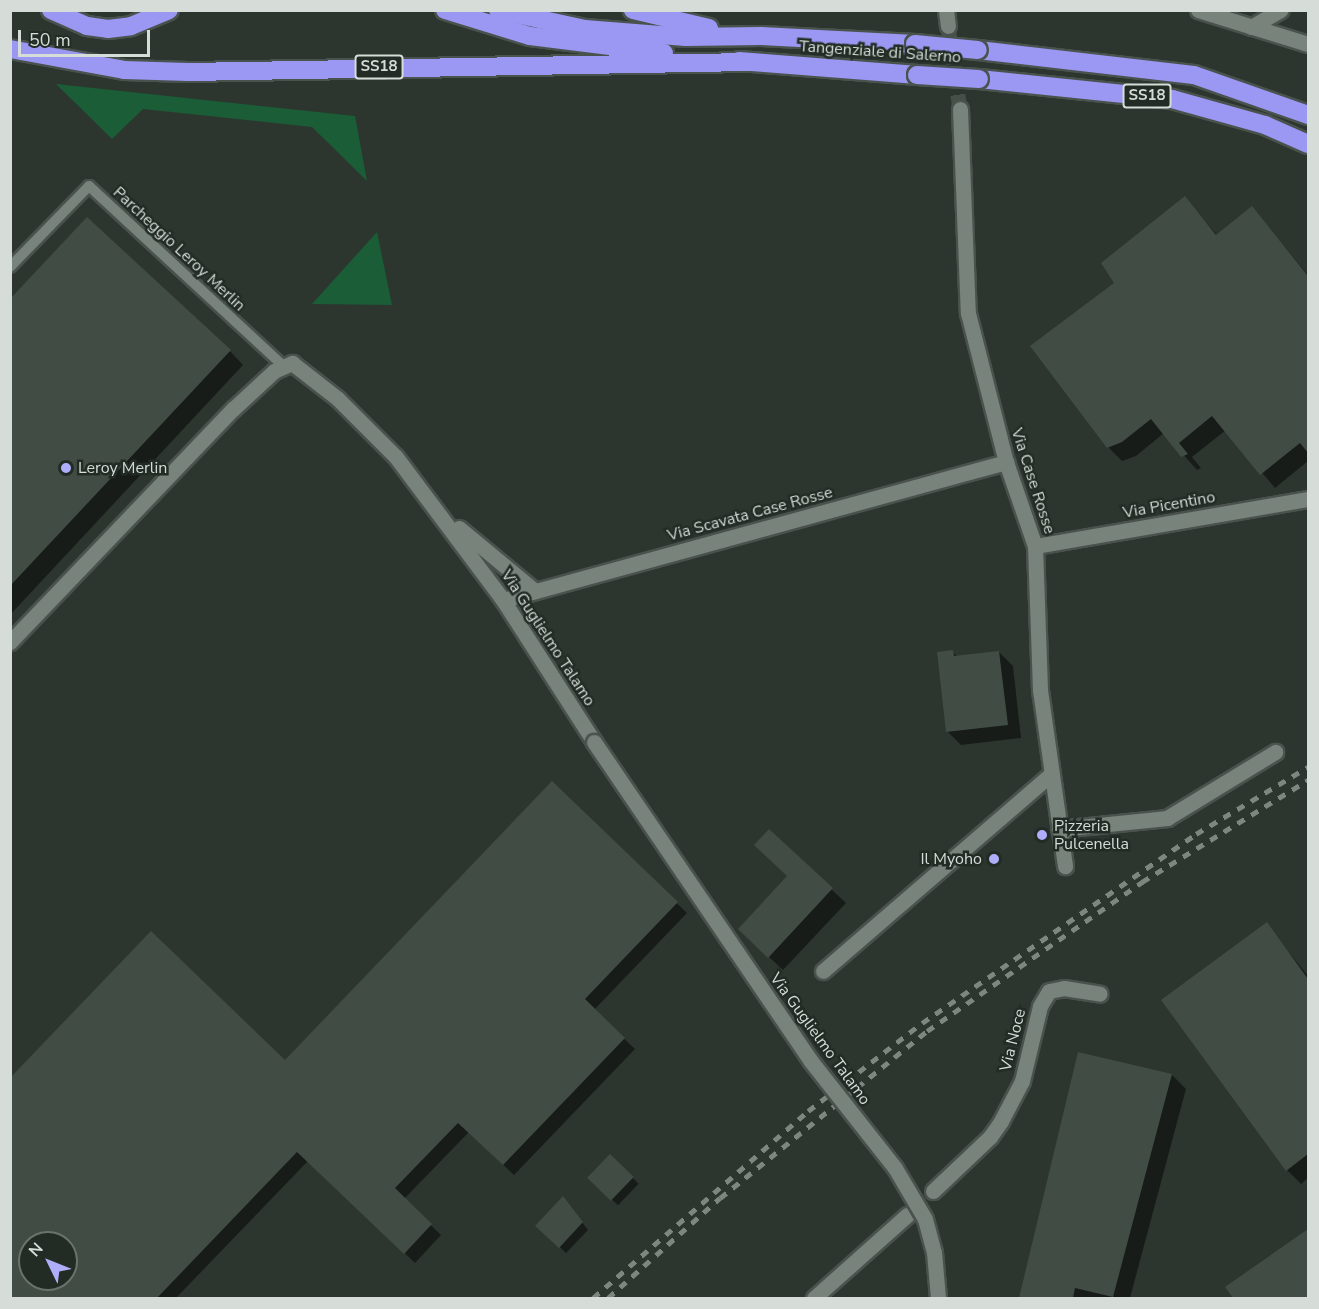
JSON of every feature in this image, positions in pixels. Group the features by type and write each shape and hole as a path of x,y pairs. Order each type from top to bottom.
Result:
{"highway":[{"path":"51,10 87,26 108,29 131,26 169,10"},
{"name":"Tangenziale di Salerno","path":"445,10 502,29 564,43 749,62 979,79 1172,99 1265,125 1308,144"},
{"name":"Tangenziale di Salerno","path":"498,10 585,29 686,37 761,36 915,44 1194,75 1308,115"},
{"name":"SS18","path":"633,10 689,25 761,36"},
{"name":"SS18","path":"10,49 124,70 188,72 749,62"}],"street":[{"path":"1198,10 1308,44"},
{"path":"1251,27 1281,10"},
{"name":"Via Case Rosse","path":"960,109 968,313 1005,462 1035,546 1040,690 1065,867"},
{"path":"10,642 233,409 282,365"},
{"name":"Via Guglielmo Talamo","path":"282,365 299,366 338,399 396,457 438,510 503,600 594,742 797,1041 895,1168 925,1219 934,1252 938,1299"},
{"name":"Via Scavata Case Rosse","path":"503,600 1005,462"},
{"name":"Via Picentino","path":"1035,546 1308,499"},
{"path":"438,510 535,591"},
{"path":"1059,829 1167,818 1275,752"},
{"path":"823,971 1051,774"},
{"name":"Via Noce","path":"933,1191 990,1137 1000,1121 1022,1081 1040,1006 1049,991 1064,988 1100,994"},
{"path":"813,1299 907,1215"}],"lane":[{"name":"Parcheggio Leroy Merlin","path":"10,267 89,186 282,365"}],"green space":[{"path":"56,84 355,116 367,181 312,127 143,109 112,139"},
{"path":"377,232 392,305 312,304"}],"building":[{"path":"1185,196 1216,235 1252,206 1308,276 1308,453 1300,443 1260,475 1212,416 1179,443 1188,454 1181,457 1151,419 1122,442 1107,448 1030,346 1114,283 1101,263"},
{"name":"Leroy Merlin","path":"87,217 231,350 10,586 10,299"},
{"path":"953,650 954,656 999,651 1008,725 946,732 937,652"},
{"path":"552,781 678,902 585,999 625,1038 503,1165 458,1123 395,1188 432,1224 404,1254 297,1152 157,1298 10,1298 10,1078 151,931 285,1060"},
{"path":"769,829 833,888 768,958 738,929 787,876 754,845"},
{"path":"1267,922 1308,979 1308,1154 1286,1171 1161,1000"},
{"path":"1078,1052 1172,1074 1113,1297 1075,1288 1073,1298 1019,1298"},
{"path":"610,1154 634,1177 611,1201 587,1178"},
{"path":"563,1196 583,1222 559,1248 535,1226"},
{"path":"1308,1229 1308,1298 1233,1298 1225,1287"}],"tunnel":[{"path":"948,26 960,109"}],"railway":[{"path":"593,1298 808,1111 922,1023 1196,834 1308,767"},
{"path":"608,1298 720,1198 927,1031 1142,882 1308,780"}],"place":[{"name":"Leroy Merlin","path":"66,468"},
{"name":"Pizzeria Pulcenella","path":"1042,835"},
{"name":"Il Myoho","path":"994,859"}]}
